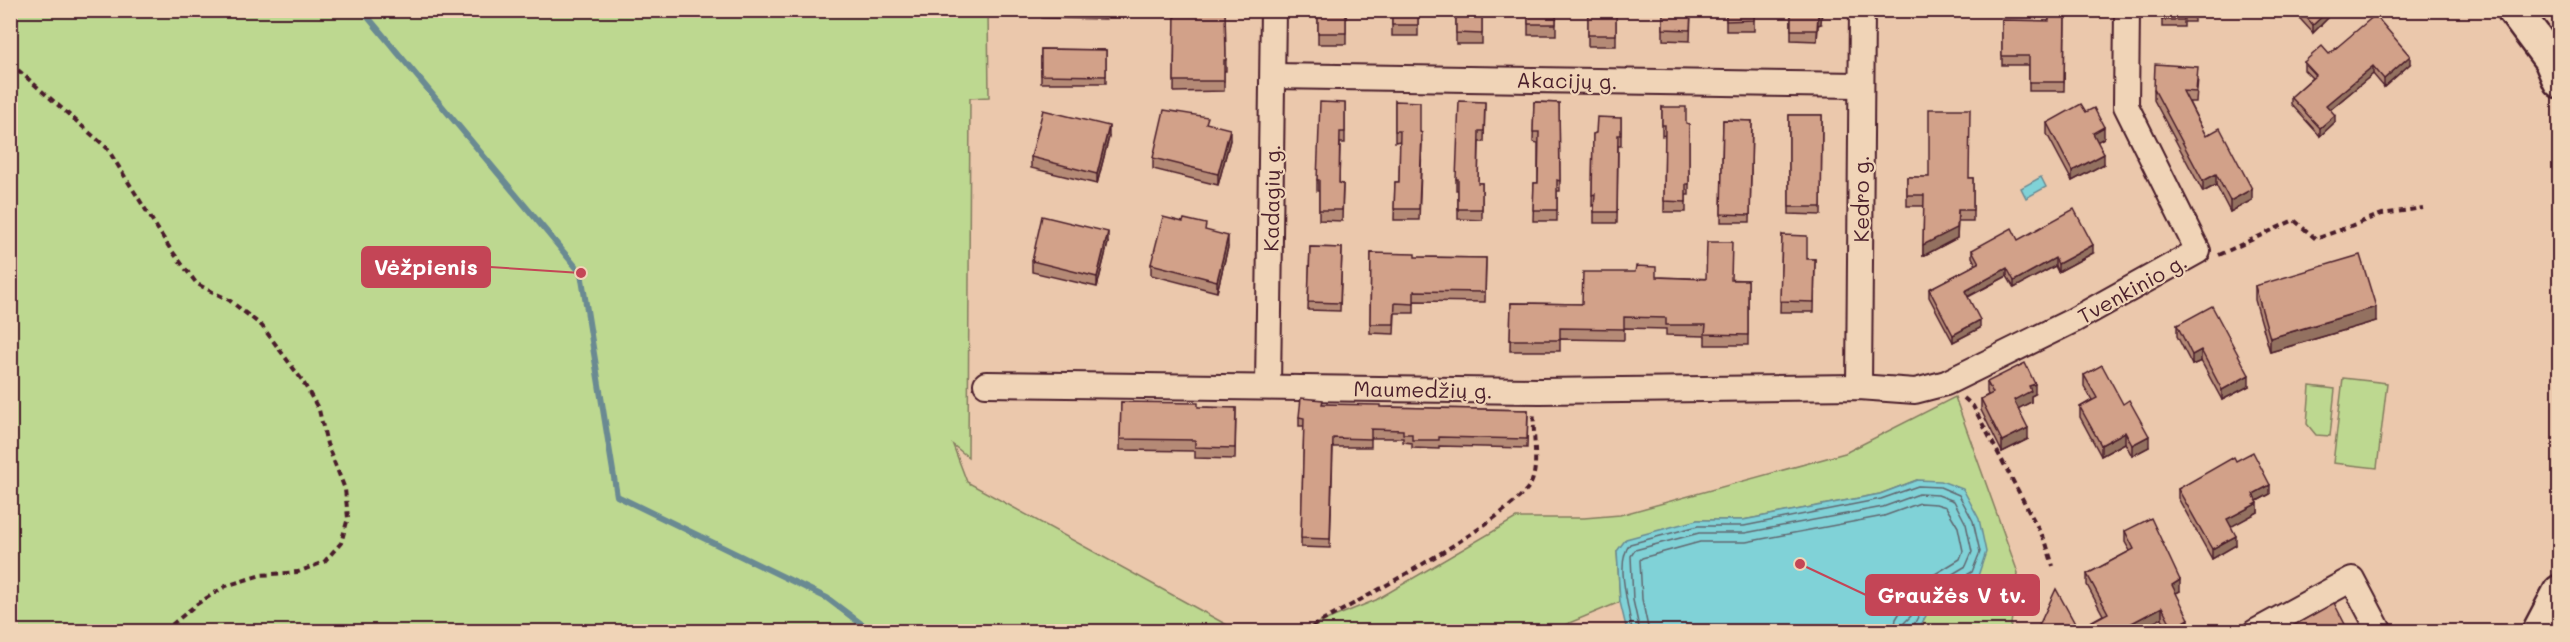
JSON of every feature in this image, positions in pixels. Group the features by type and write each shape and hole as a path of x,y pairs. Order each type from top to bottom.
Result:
{"main road":[{"path":"2514,10 2551,60 2559,81"},
{"path":"2539,632 2559,592"}],"street":[{"name":"Kadagių g.","path":"1268,386 1273,10"},
{"name":"Kedro g.","path":"1859,387 1862,10"},
{"name":"Tvenkinio g.","path":"1859,387 1915,391 1946,383 2074,320 2198,251 2126,106 2127,10"},
{"name":"Akacijų g.","path":"1273,76 1860,85"},
{"name":"Maumedžių g.","path":"986,384 1540,391 1859,387"},
{"path":"2255,632 2352,579 2380,632"}],"path":[{"path":"10,63 106,148 169,247 197,284 229,300 262,326 302,380 319,410 327,444 345,489 348,518 341,543 324,562 298,572 261,575 226,586 197,604 163,632"},
{"path":"2198,251 2205,261 2294,220 2316,238 2382,213 2423,208"},
{"path":"1303,632 1475,531 1522,497 1534,475 1534,414 1540,391"},
{"path":"1973,406 2046,543 2053,566"}],"green space":[{"path":"10,11 988,11 989,97 970,98 968,457 953,445 967,482 1238,631 11,631"},
{"path":"2343,378 2387,383 2377,468 2333,463"},
{"path":"2310,386 2335,389 2330,436 2316,435 2307,424"},
{"path":"1955,397 2018,573 2010,631 1909,631 1920,627 1934,600 1978,576 1917,480 1880,494 1743,520 1697,520 1617,551 1620,602 1550,631 1490,631 1481,626 1468,625 1296,632 1376,600 1516,518 1584,518 1620,515 1845,453"}],"water":[{"path":"2041,177 2046,187 2026,198 2021,188"},
{"path":"1917,480 1941,481 1963,489 1979,519 1986,552 1978,576 1934,600 1920,627 1909,632 1627,631 1620,602 1617,551 1626,539 1697,520 1743,520 1880,494"},
{"path":"1481,626 1490,631 1362,631"}],"building":[{"path":"1047,10 1106,10 1106,11"},
{"path":"1175,10 1225,10 1224,81 1174,81"},
{"path":"1318,10 1346,10 1346,33 1318,33"},
{"path":"1392,10 1418,10 1418,25 1392,25"},
{"path":"1456,10 1482,10 1482,34 1456,33"},
{"path":"1528,10 1556,10 1556,24 1528,24"},
{"path":"1588,10 1616,10 1616,35 1588,35"},
{"path":"1663,10 1691,10 1690,30 1663,29"},
{"path":"1726,10 1754,10 1754,20 1726,21"},
{"path":"1794,10 1821,10 1821,14 1818,15 1817,30 1791,30 1791,14 1794,14"},
{"path":"2049,10 2065,10 2064,82 2029,82 2029,56 2002,56 2002,20 2049,21"},
{"path":"2162,10 2194,10 2194,15 2184,15 2184,20 2162,20"},
{"path":"2300,10 2328,10 2328,11 2313,25"},
{"path":"2375,15 2410,56 2384,79 2373,66 2326,105 2335,115 2320,128 2291,97 2316,75 2304,62 2322,46 2329,54"},
{"path":"1041,49 1106,50 1106,76 1041,75"},
{"path":"2155,64 2198,67 2196,92 2183,91 2206,136 2220,128 2252,189 2230,201 2216,174 2203,181 2154,89"},
{"path":"1395,101 1420,102 1420,132 1422,133 1419,209 1394,209 1395,182 1399,182 1400,131 1395,131"},
{"path":"1459,101 1485,102 1484,131 1479,131 1478,183 1482,183 1482,209 1458,209 1458,179 1456,179"},
{"path":"1320,102 1345,103 1345,132 1340,132 1339,183 1343,184 1342,210 1319,210 1319,180 1317,180"},
{"path":"1534,102 1559,103 1560,181 1557,180 1557,210 1533,210 1534,183 1538,183 1539,132 1533,132"},
{"path":"2081,104 2086,112 2094,108 2104,127 2093,133 2104,154 2072,171 2047,123"},
{"path":"1662,107 1686,107 1686,123 1689,124 1689,184 1686,184 1686,202 1664,201 1665,125 1662,125"},
{"path":"1929,109 1970,109 1969,178 1973,178 1973,210 1958,210 1957,228 1923,245 1924,195 1907,195 1907,177 1929,177"},
{"path":"1043,110 1109,126 1097,174 1031,157"},
{"path":"1164,110 1208,117 1206,123 1230,129 1218,174 1153,158"},
{"path":"1789,115 1822,115 1821,207 1789,207"},
{"path":"1597,117 1621,118 1621,135 1618,135 1617,212 1594,212 1593,134 1596,133"},
{"path":"1723,120 1752,121 1750,215 1721,214"},
{"path":"2074,209 2093,245 2058,264 2055,258 2014,281 2007,268 1965,291 1980,320 1953,335 1929,289 1979,263 1972,250 2012,228 2018,240"},
{"path":"1042,216 1108,232 1097,277 1032,261"},
{"path":"1163,217 1206,224 1205,230 1228,236 1217,281 1151,264"},
{"path":"1782,235 1807,236 1807,259 1815,259 1814,302 1780,301"},
{"path":"1707,242 1732,242 1731,280 1748,280 1748,335 1705,334 1706,325 1666,325 1666,318 1624,317 1624,329 1560,328 1560,340 1510,340 1511,303 1582,304 1583,272 1635,272 1636,266 1656,267 1656,277 1706,279"},
{"path":"1310,247 1342,248 1340,303 1308,302"},
{"path":"1371,253 1415,254 1415,257 1486,258 1485,292 1414,291 1414,304 1395,303 1394,324 1370,324"},
{"path":"2360,255 2376,307 2270,338 2255,286"},
{"path":"2212,306 2249,375 2222,390 2201,350 2192,355 2177,325"},
{"path":"2025,363 2035,384 2029,386 2031,391 2014,400 2028,428 2002,441 1981,399 1993,393 1987,382"},
{"path":"2102,365 2123,404 2129,400 2149,436 2132,445 2125,432 2101,445 2080,407 2097,398 2084,375"},
{"path":"1301,398 1323,400 1322,404 1528,410 1527,439 1439,437 1439,440 1412,440 1412,434 1403,434 1403,430 1371,429 1371,439 1333,438 1330,539 1301,538 1304,418 1299,417"},
{"path":"1121,402 1198,403 1198,407 1236,408 1235,448 1195,447 1195,440 1120,439"},
{"path":"2253,452 2270,485 2253,494 2258,503 2227,519 2236,536 2212,549 2178,489 2234,457 2236,461"},
{"path":"2151,518 2180,580 2172,585 2189,619 2173,628 2162,607 2122,628 2124,632 2036,632 2056,589 2078,629 2108,613 2087,574 2134,549 2125,531"},
{"path":"2334,603 2349,632 2282,632"}],"waterway":[{"path":"362,10 581,273 617,496 827,598 872,632"}],"place":[{"name":"Vėžpienis","path":"581,273"},
{"name":"Graužės V tv.","path":"1800,564"}]}
